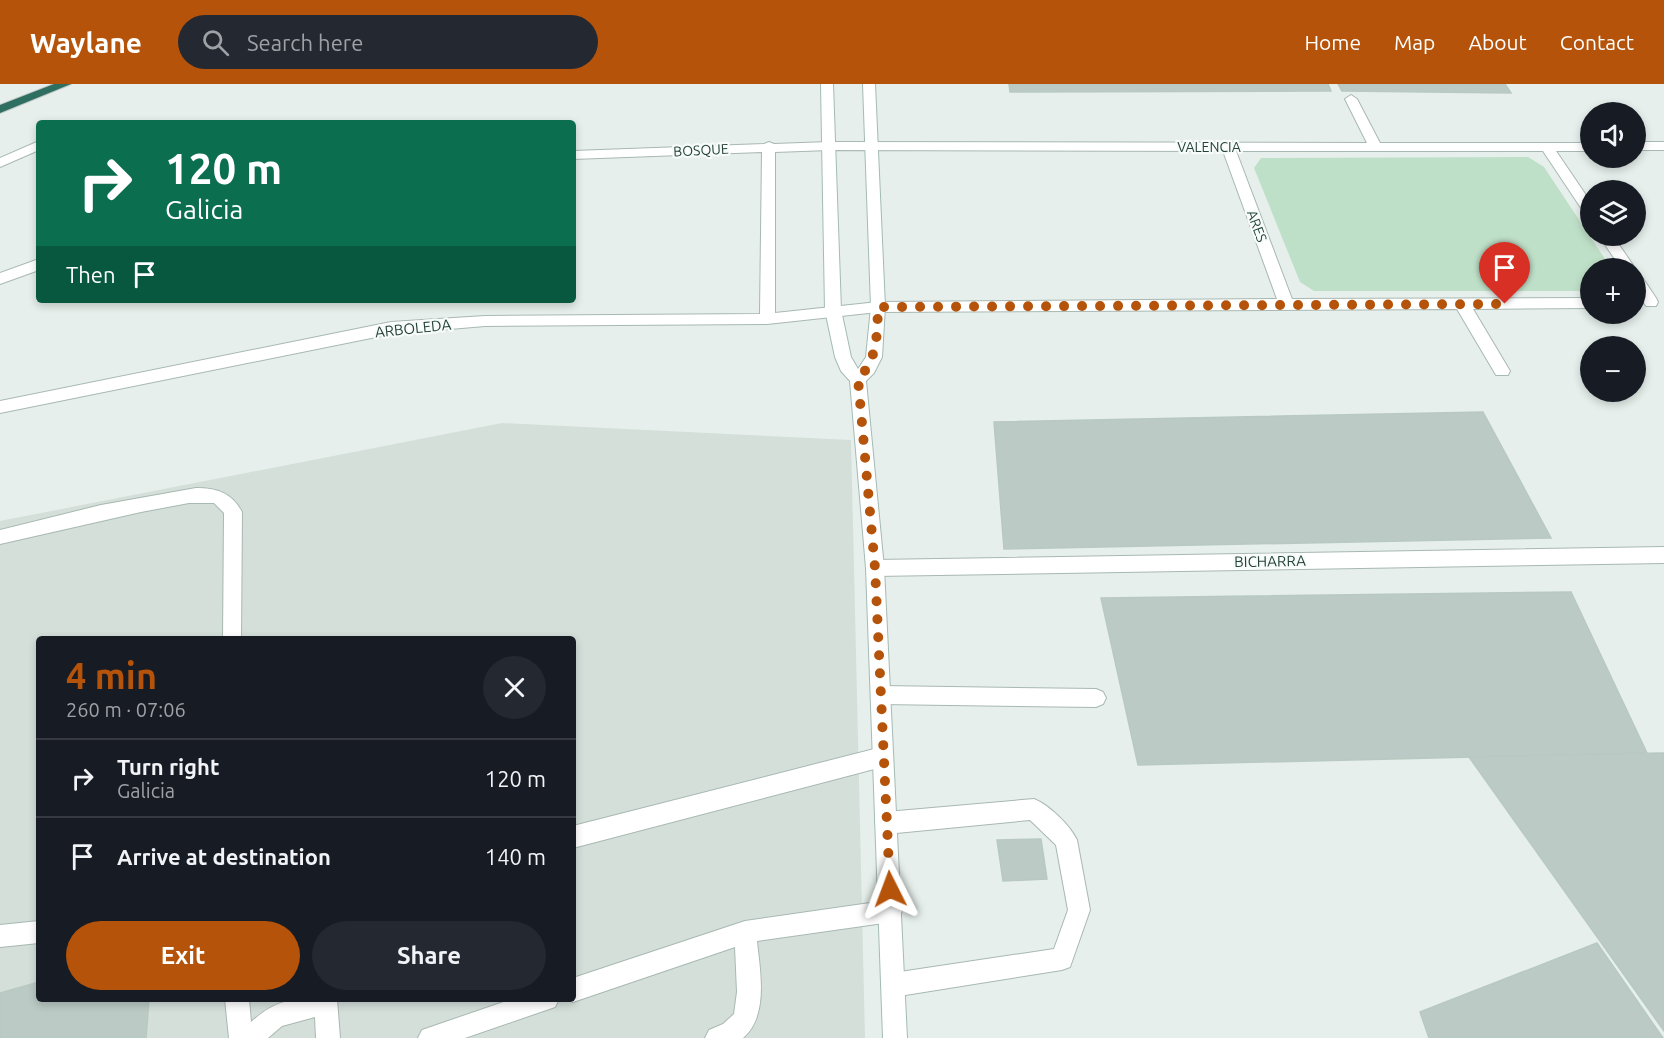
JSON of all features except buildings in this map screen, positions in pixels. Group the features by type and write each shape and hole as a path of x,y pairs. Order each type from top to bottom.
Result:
{"highway":[{"path":"0,109 65,84"}],"street":[{"path":"827,84 833,310 843,357 847,367 858,379 875,568 895,1038"},
{"path":"858,379 868,369 874,357 878,307 870,84"},
{"path":"1351,99 1376,148"},
{"path":"0,163 36,146"},
{"name":"VALENCIA","path":"829,146 1580,147"},
{"name":"BOSQUE","path":"576,155 829,146"},
{"path":"1646,146 1664,146"},
{"path":"767,319 770,147"},
{"name":"ARES","path":"1228,147 1287,305"},
{"path":"1547,147 1580,196"},
{"path":"0,279 36,265"},
{"path":"1646,289 1658,302"},
{"name":"ARBOLEDA","path":"0,407 391,328 485,321 767,319 833,310 878,307 1580,303"},
{"path":"1462,304 1502,371"},
{"path":"0,537 57,522 148,504 195,496 218,498 227,503 233,512 232,636"},
{"name":"BICHARRA","path":"875,568 1664,555"},
{"path":"881,695 1096,698"},
{"path":"576,836 882,757"},
{"path":"886,824 1034,809 1066,840 1079,910 1062,959 893,985"},
{"path":"576,989 745,932 891,910"},
{"path":"0,936 36,932"},
{"path":"717,1038 726,1035 741,1024 748,1005 745,932"},
{"path":"237,1002 241,1038"},
{"path":"251,1038 275,1016 322,1002"},
{"path":"325,1002 328,1038"},
{"path":"430,1038 537,1002"}],"shaded area":[{"path":"502,423 851,440 865,1038 0,1038 0,521"}],"green space":[{"path":"1528,157 1544,167 1580,221 1580,246 1596,246 1604,258 1580,258 1580,291 1314,291 1300,282 1254,168 1261,158"}],"route":[{"path":"890,889 882,757 875,568 858,379 868,369 874,357 878,307 1505,304"}]}
